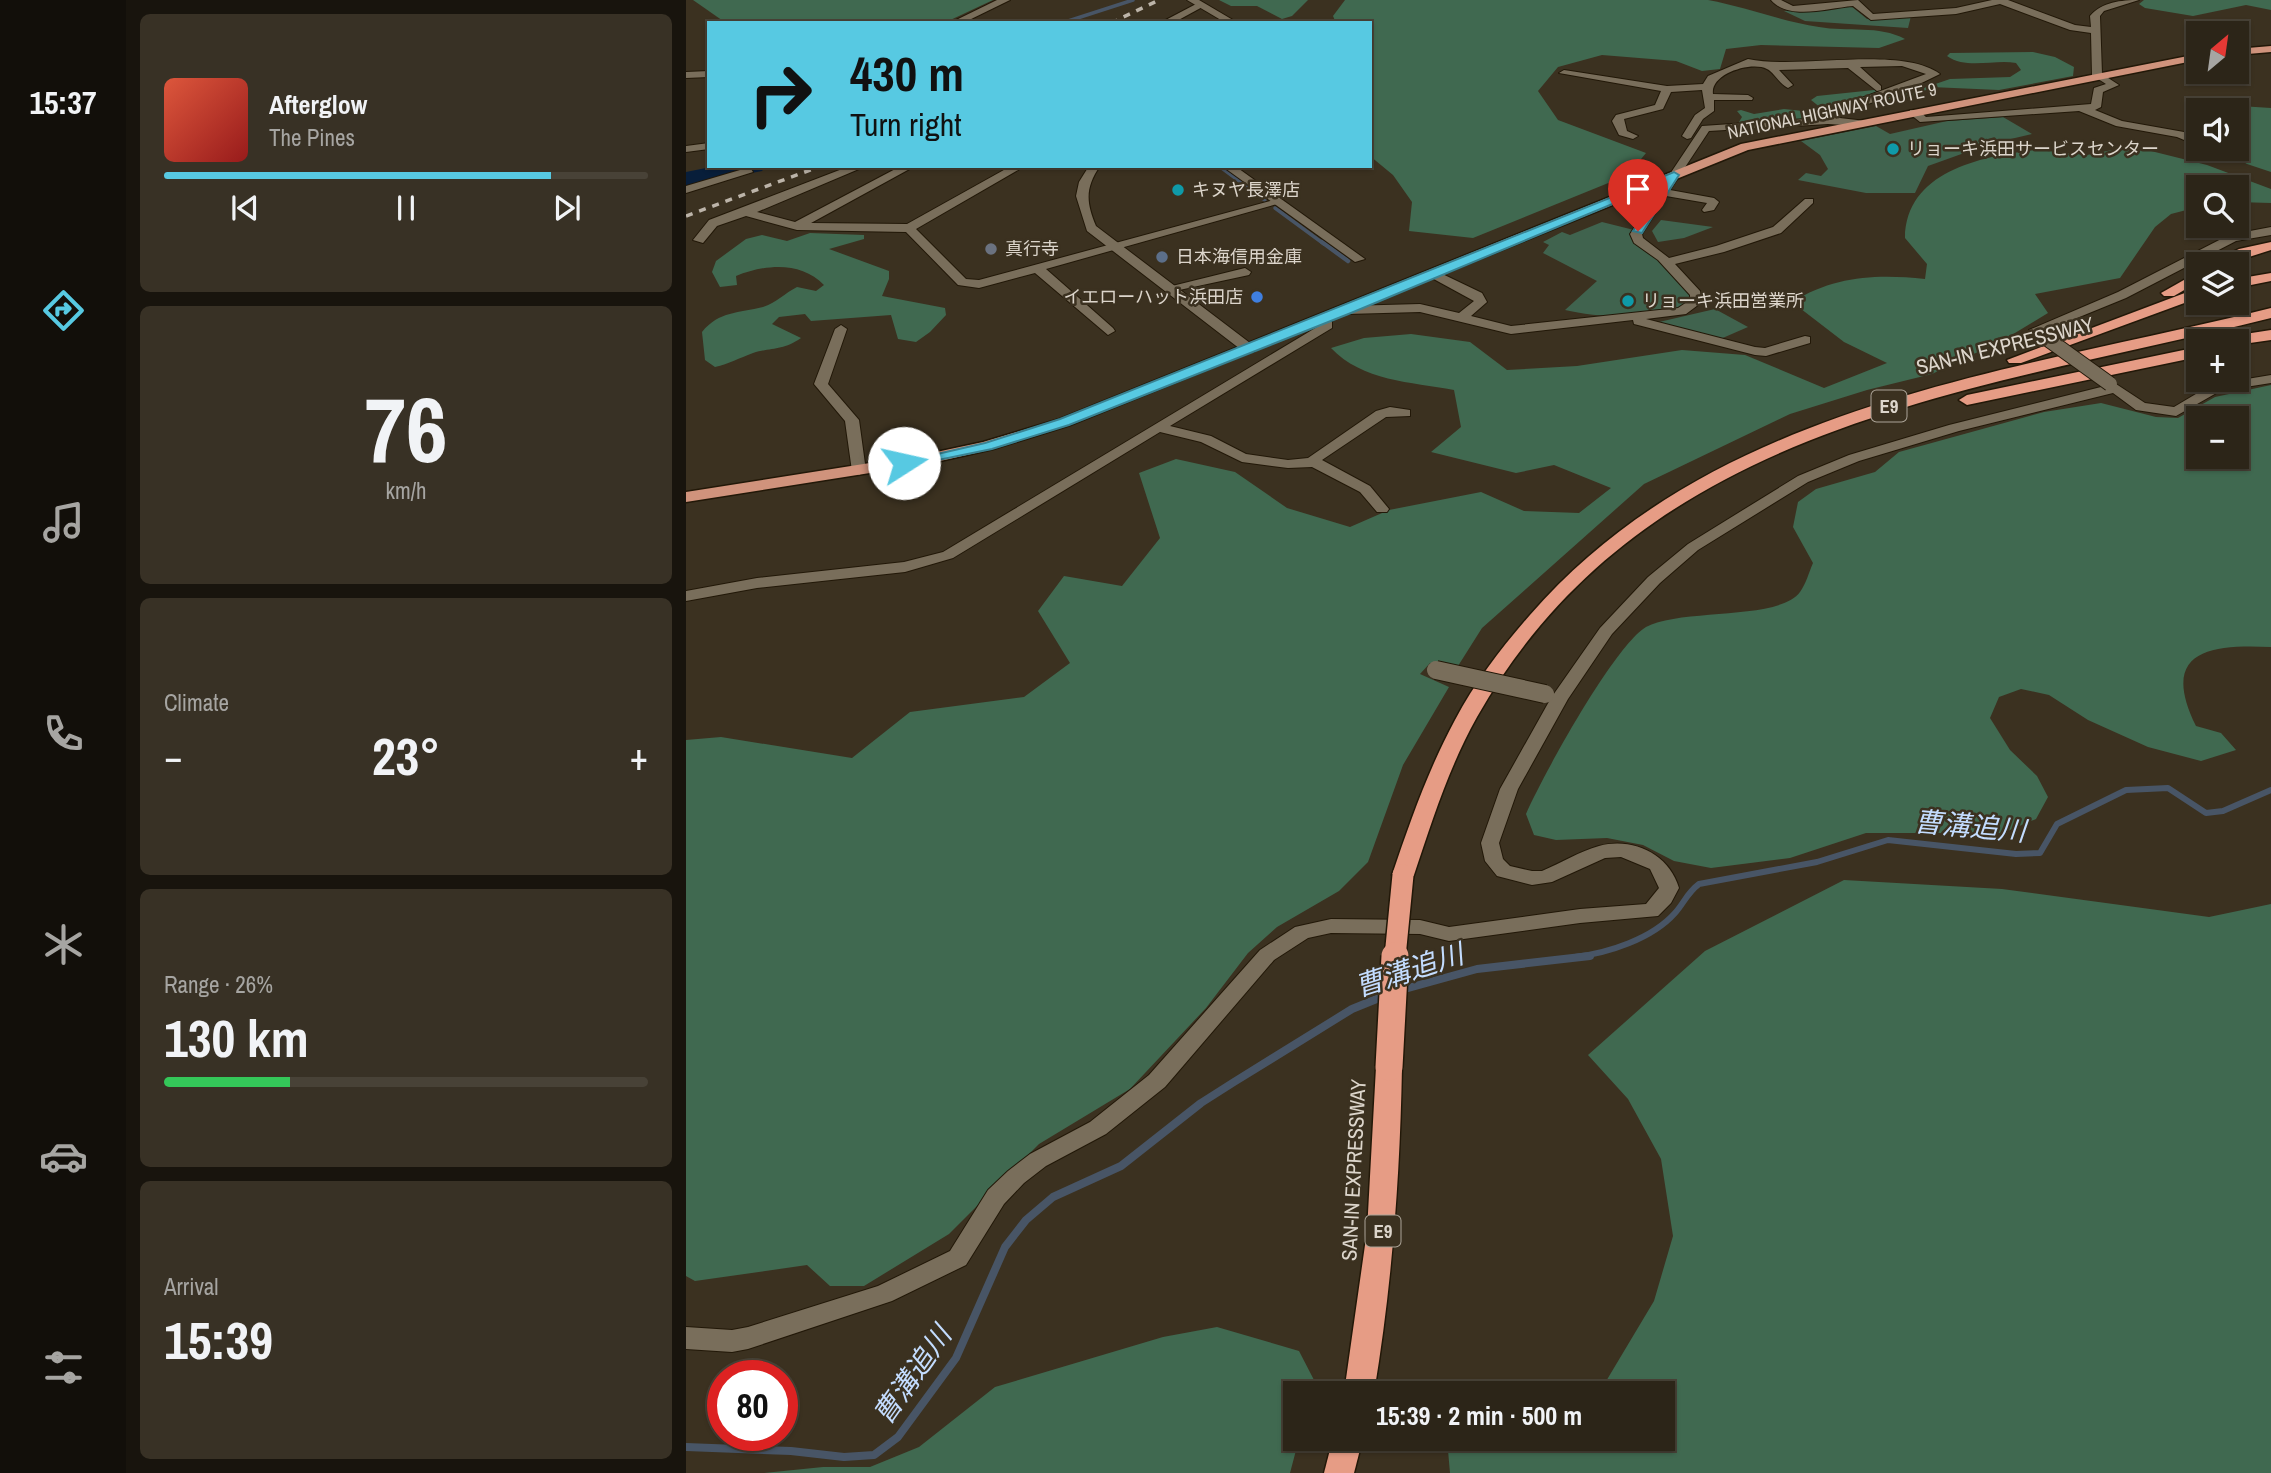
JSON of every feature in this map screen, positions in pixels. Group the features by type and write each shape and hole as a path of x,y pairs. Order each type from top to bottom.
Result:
{"highway":[{"path":"2249,53 2271,49"},
{"path":"2249,55 2271,55"},
{"name":"NATIONAL HIGHWAY ROUTE 9","path":"686,497 859,471 987,446 1065,422 1745,147 2097,75 2186,61"},
{"path":"2244,252 2271,246"},
{"path":"2249,282 2271,277"},
{"path":"2102,329 2186,282"},
{"path":"1552,600 1577,564 1630,518 1678,482 1722,457 1828,412 2007,362 2186,298"},
{"name":"SAN-IN EXPRESSWAY","path":"1361,1381 1382,1251 1396,935 1403,875 1430,788 1468,711 1488,677 1552,600 1628,533 1730,468 1804,435 1887,406 2271,313"},
{"path":"2249,338 2271,335"},
{"path":"2249,344 2271,340"},
{"path":"1730,468 1775,462 1850,433 1929,409 2186,353"},
{"path":"1339,1473 1345,1451"}],"street":[{"path":"959,21 1004,0"},
{"path":"1776,0 1783,7 1793,9 1854,2 1871,16 1933,13 1999,0 2073,28 2095,30"},
{"path":"1918,0 1933,13"},
{"path":"1914,112 1924,120 1934,122 2096,107 2098,90 2114,85 2097,75 2097,11 2134,0"},
{"path":"1168,21 1197,3 1229,21"},
{"path":"1694,143 1685,138 1699,117 1708,113 1708,92 1715,75 1748,62 1771,67 1903,63 1934,74 1901,89 1828,114 1826,117 1829,121"},
{"path":"1852,66 1877,88"},
{"path":"1771,67 1788,85"},
{"path":"1564,73 1748,98"},
{"path":"686,75 707,74"},
{"path":"1633,136 1623,133 1617,121 1620,117 1659,107 1667,89"},
{"path":"2082,109 2102,119 2186,138"},
{"path":"1347,310 1369,312 1420,307 1511,330 1681,312 1696,302 1696,294 1666,262 1638,240 1636,234 1706,128 1829,121 1863,123"},
{"path":"686,151 707,146"},
{"path":"686,151 707,152"},
{"path":"686,190 744,168"},
{"path":"699,240 713,223 855,168"},
{"path":"796,226 906,168"},
{"path":"745,212 796,226 908,228 1016,168"},
{"path":"1093,168 1083,181 1081,203 1091,228 1266,362"},
{"path":"1230,168 1359,259"},
{"path":"1663,192 1710,200 1713,202 1708,210"},
{"path":"1666,262 1720,249 1777,230 1809,201"},
{"path":"908,228 962,282 979,284 1278,202"},
{"path":"2271,231 2233,238 2122,295 2036,330 2141,407 2176,412 2216,388 2271,379"},
{"path":"1037,268 1108,331"},
{"path":"1170,288 1245,272"},
{"path":"1434,274 1478,296 1481,302 1462,317"},
{"path":"1628,318 1755,351 1766,352 1805,340"},
{"path":"686,596 757,583 920,564 948,555 1327,325"},
{"path":"841,329 821,384 852,420 859,471"},
{"path":"686,1338 732,1341 748,1338 884,1294 958,1258 996,1197 1016,1177 1038,1160 1098,1128 1157,1081 1267,955 1302,932 1331,926 1420,927 1449,934 1580,916 1651,911 1664,898 1669,888 1665,873 1657,864 1639,855 1620,851 1602,852 1545,877 1532,878 1504,871 1494,861 1490,843 1509,789 1553,696 1606,631 1654,580 1692,547 1803,479 1854,458 1954,428 2113,386"},
{"path":"1314,462 1316,457 1381,414 1390,411 1405,412"},
{"path":"1157,428 1206,439 1241,458 1288,464 1314,462 1365,489 1382,509"},
{"path":"1436,670 1553,696"}],"green space":[{"path":"693,0 993,0 948,21 723,21"},
{"path":"1219,0 1308,0 1292,16 1282,19 1257,6 1231,6"},
{"path":"1345,0 1708,0 1805,24 1885,32 1905,39 1879,48 1761,45 1726,49 1720,69 1702,71 1676,61 1602,55 1558,67 1538,91 1558,120 1646,153 1628,175 1473,238 1409,231 1412,202 1393,175 1372,158 1372,21 1335,21 1333,16"},
{"path":"2144,0 2271,0 2271,10 2246,5 2193,16 2145,8 2139,4"},
{"path":"1851,6 1867,19 1911,16 1908,28 1805,21 1784,11"},
{"path":"2033,52 2055,57 2074,67 2073,76 1999,90 1931,87 1914,97 1885,99 1825,120 1739,122 1742,117 1737,111 1741,110 1754,114 1784,109 1803,111 1821,108 1811,100 1817,96 1893,88 1912,92 1950,79 2010,77 2021,70 2016,63 1963,62 1947,56 1950,53"},
{"path":"2249,107 2271,108 2271,172 2242,161 2249,161"},
{"path":"2003,117 2032,134 1964,150 1967,152 1928,166 1915,193 1866,193 1798,180 1806,173 1821,176 1828,169 1820,155 1801,141 1876,126 1890,134 1947,121"},
{"path":"2037,150 2087,155 2112,150 2151,151 2207,165 2234,175 2186,175 2186,210 2171,214 2155,227 2120,278 2035,294 2048,313 2005,339 1932,374 1867,390 1790,414 1644,484 1482,628 1458,666 1430,663 1420,674 1449,687 1403,765 1368,862 1339,891 1277,927 1248,953 1206,1008 1130,1089 1039,1144 949,1234 864,1286 830,1286 807,1265 695,1281 686,1276 686,740 721,737 852,758 910,712 1024,697 1070,663 1038,611 1064,576 1122,586 1160,538 1139,473 1176,459 1235,472 1287,508 1350,527 1389,510 1481,492 1524,511 1579,513 1611,488 1554,465 1516,473 1431,452 1461,427 1454,390 1372,374 1343,359 1331,348 1364,338 1411,334 1470,342 1507,370 1577,366 1682,350 1745,355 1824,388 1887,363 1844,342 1792,302 1824,287 1856,279 1925,279 1927,264 1905,238 1909,215 1918,197 1933,182 1951,171 1971,163"},
{"path":"2249,181 2271,189 2271,203 2249,202"},
{"path":"1661,220 1713,227 1684,238 1658,242 1652,231"},
{"path":"1602,222 1638,231 1635,240 1659,255 1696,302 1668,313 1651,315 1595,315 1565,310 1597,281 1543,253 1549,245 1543,242 1562,232 1570,235"},
{"path":"810,233 864,235 864,239 829,249 889,271 889,279 882,296 945,308 946,315 916,342 898,339 891,315 811,321 805,314 779,317 772,324 801,338 783,347 753,353 715,367 705,360 702,332 715,320 768,305 797,287 816,291 824,285 815,277 794,268 771,267 736,276 737,285 720,287 712,272 716,261 746,239 762,235 787,241"},
{"path":"1715,309 1748,327 1718,340 1659,322"},
{"path":"2271,385 2271,647 2248,646 2210,651 2196,657 2187,667 2183,682 2186,701 2196,726 2221,733 2236,750 2201,761 2148,747 2088,720 2049,695 2021,689 1999,697 1990,718 2010,750 2037,776 2048,797 2036,819 2003,833 1866,833 1790,858 1711,868 1674,861 1643,845 1607,838 1556,840 1534,835 1526,814 1534,796 1598,685 1632,639 1646,627 1662,621 1772,607 1789,601 1800,592 1813,563 1793,527 1798,502 1816,489 1875,472 1899,452 2044,412 2101,403 2156,417 2178,418 2186,413 2186,469 2249,469 2249,406 2199,406 2215,397 2249,392 2249,390"},
{"path":"1844,880 2002,889 2209,917 2271,904 2271,1473 1450,1473 1448,1451 1675,1451 1675,1381 1606,1381 1654,1301 1673,1236 1661,1159 1628,1099 1588,1055 1705,951"},
{"path":"1217,1327 1299,1351 1314,1380 1283,1381 1283,1451 1296,1451 1290,1473 764,1473 823,1467 870,1467 919,1447 995,1387 1163,1337"}],"waterway":[{"path":"1068,21 1133,0"},
{"path":"686,179 744,168"},
{"path":"1222,168 1265,200"},
{"path":"1275,208 1324,244"},
{"path":"1322,242 1348,261"},
{"name":"曹溝追川","path":"1575,957 1615,948 1654,930 1675,913 1699,884 1817,862 1888,840 2016,854 2040,853 2057,824 2126,790 2168,788 2206,813 2223,811 2271,790"},
{"name":"曹溝追川","path":"1401,990 1477,969 1590,956"},
{"name":"曹溝追川","path":"686,1447 791,1451 844,1457 874,1455 898,1437 956,1358 1005,1247 1026,1220 1053,1197 1121,1166 1201,1103 1234,1082 1352,1009 1384,996"}],"railway":[{"path":"1115,21 1159,0"},
{"path":"686,216 816,168"}],"place":[{"name":"リョーキ浜田サービスセンター","path":"1893,149"},
{"name":"キヌヤ長澤店","path":"1178,190"},
{"name":"真行寺","path":"991,249"},
{"name":"日本海信用金庫","path":"1162,257"},
{"name":"イエローハット浜田店","path":"1257,297"},
{"name":"リョーキ浜田営業所","path":"1628,301"}],"route":[{"path":"904,463 987,446 1065,422 1347,310 1674,175 1638,231"}]}
